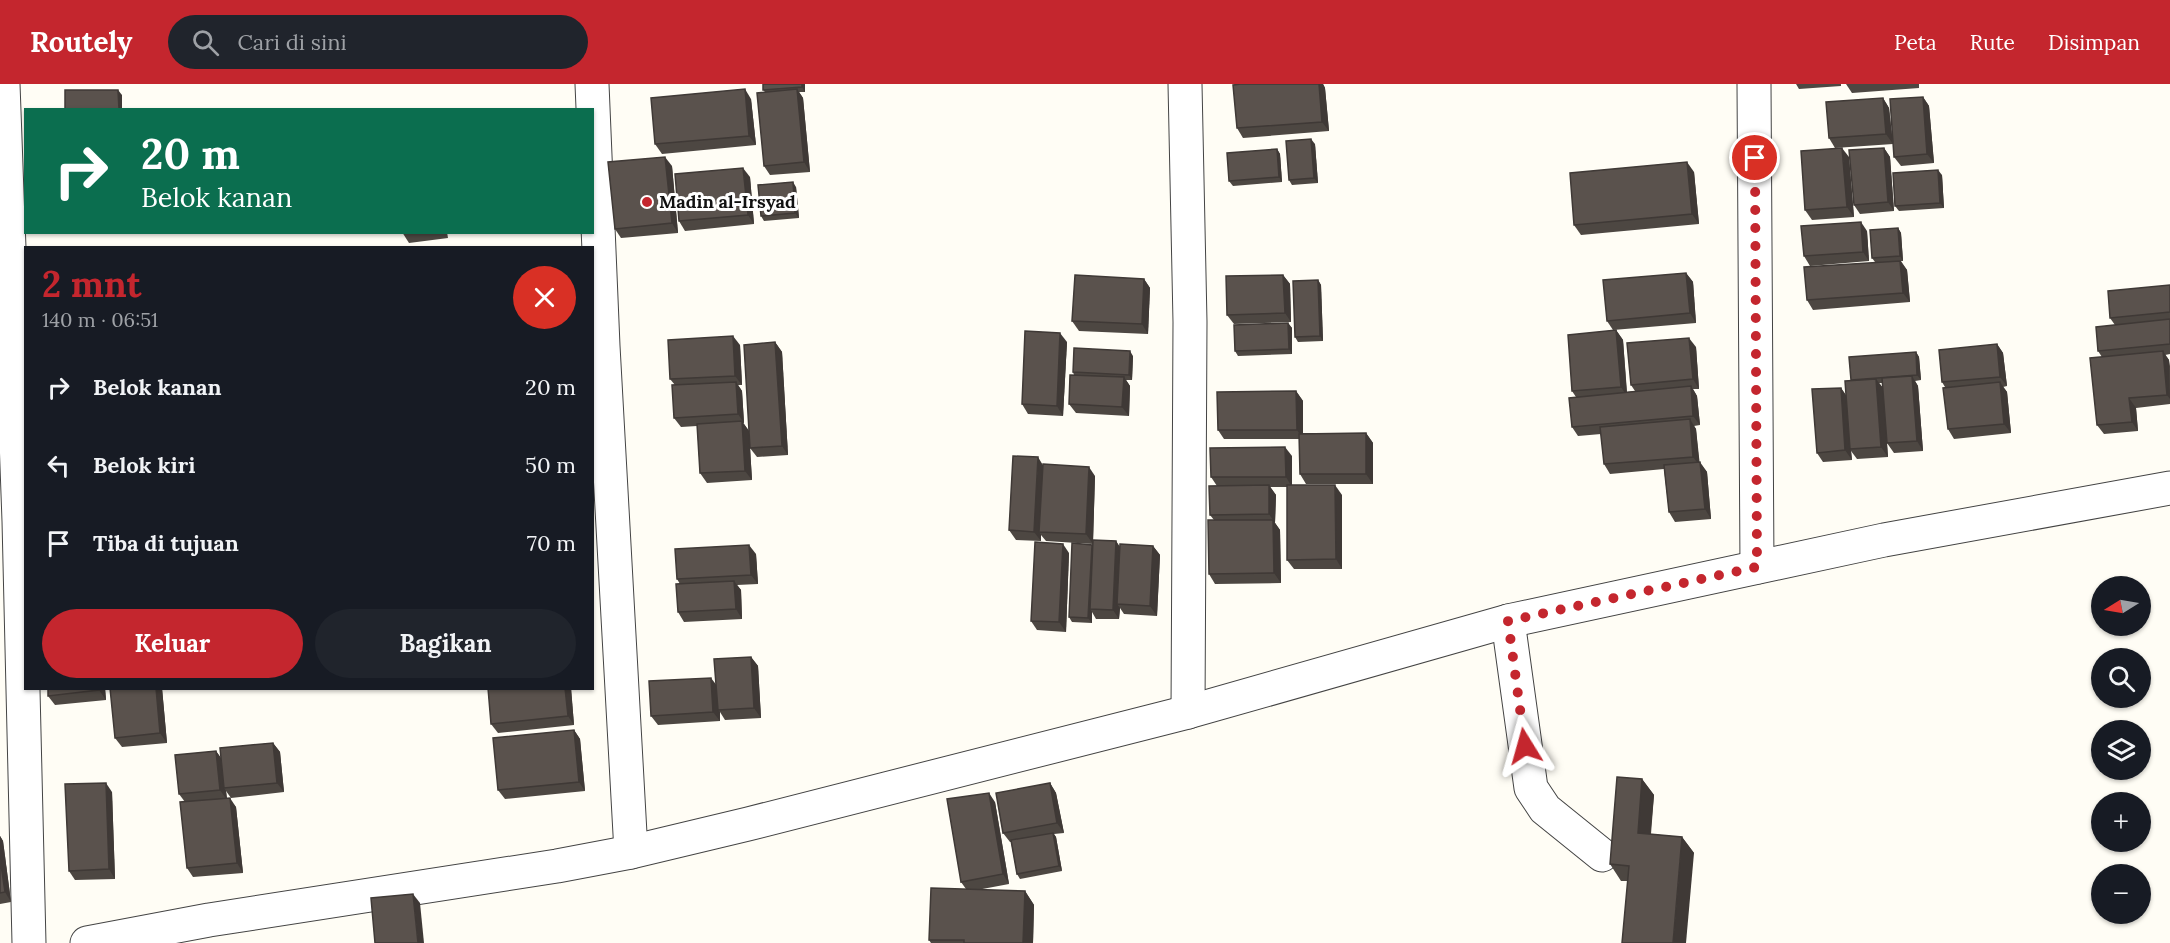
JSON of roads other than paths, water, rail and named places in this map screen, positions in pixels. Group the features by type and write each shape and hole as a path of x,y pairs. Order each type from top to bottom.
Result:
{"street":[{"path":"3,84 19,533 29,943"},
{"path":"592,84 593,108"},
{"path":"1185,84 1190,322 1188,712"},
{"path":"1754,84 1757,567"},
{"path":"594,130 631,852"},
{"path":"87,943 209,920 557,866 631,852 1188,712 1508,621 1895,538 2170,488"},
{"path":"1508,621 1531,788 1545,809 1602,855"}],"place":[{"name":"Madin al-Irsyad","path":"647,202"}]}
